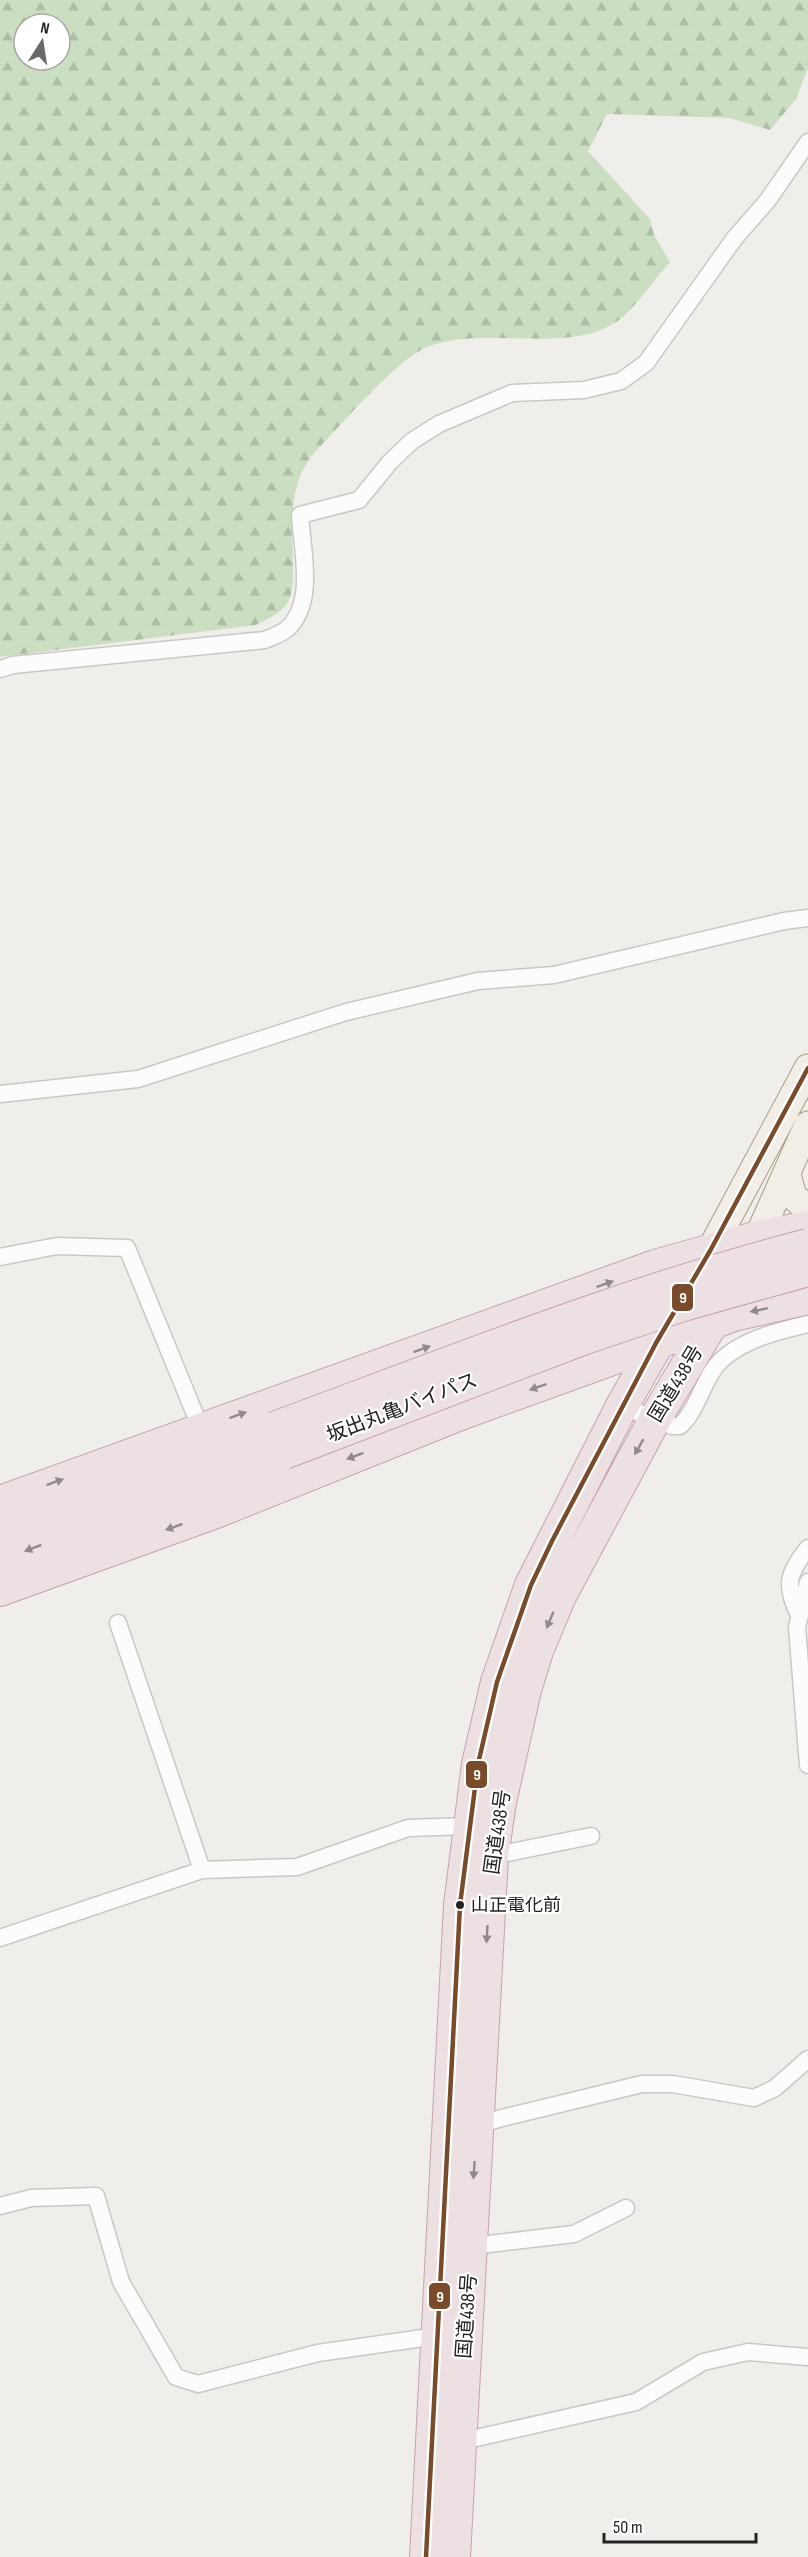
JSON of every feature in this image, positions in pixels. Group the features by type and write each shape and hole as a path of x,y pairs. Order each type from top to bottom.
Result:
{"highway":[{"path":"0,1502 655,1266 758,1237 808,1227"},
{"name":"国道438号","path":"452,2336 471,2246 492,1856 511,1752 537,1651 581,1554 758,1237"},
{"name":"坂出丸亀バイパス","path":"0,1561 279,1441 620,1302 727,1266 808,1245"},
{"name":"国道438号","path":"426,2557 446,2445 452,2336 448,2135 460,1905 468,1826 478,1764 496,1682 535,1576 622,1406 710,1251"},
{"name":"坂出丸亀バイパス","path":"0,1531 279,1441 686,1304 808,1270"},
{"path":"0,1590 216,1512 463,1413 582,1372 656,1343 734,1315 808,1298"},
{"path":"582,1372 602,1382 614,1403 605,1440"},
{"name":"国道438号","path":"446,2445 454,2557"}],"main road":[{"path":"710,1251 808,1068"},
{"path":"758,1237 808,1125"},
{"path":"787,1175 793,1196 808,1209"}],"street":[{"path":"0,669 13,665 265,640 285,631 298,616 304,598 300,515 358,500 390,462 412,441 439,424 512,393 584,390 621,381 646,363 808,142"},
{"path":"0,1094 138,1079 346,1012 478,981 554,975 784,921 808,918"},
{"path":"0,1257 57,1246 127,1248 201,1429"},
{"path":"622,1406 672,1426 680,1426 687,1420 713,1369 725,1358 741,1347 777,1331 808,1324"},
{"path":"799,1615 791,1598 790,1578 794,1565 808,1548"},
{"path":"808,1582 797,1627 808,1765"},
{"path":"118,1623 202,1870"},
{"path":"0,1938 202,1870 297,1867 408,1828 468,1826"},
{"path":"492,1856 591,1836"},
{"path":"448,2135 498,2119 642,2084 673,2084 754,2098 775,2088 808,2059"},
{"path":"0,2206 31,2198 96,2196 120,2282 176,2377 198,2384 318,2353 452,2336"},
{"path":"471,2246 574,2234 626,2208"},
{"path":"446,2445 636,2402 703,2362 748,2352 808,2357"}],"green space":[{"path":"0,0 808,0 808,68 796,99 770,130 730,118 607,114 588,151 650,219 654,235 670,262 638,302 606,328 583,335 557,338 476,338 451,341 427,347 414,354 385,378 308,461 296,489 292,519 292,591 289,601 280,611 256,625 0,657"}],"transit line":[{"name":"9","path":"426,2557 460,1905 478,1764 497,1682 531,1585 552,1541 656,1343 710,1251 808,1068"}],"place":[{"name":"山正電化前","path":"460,1905"}]}
